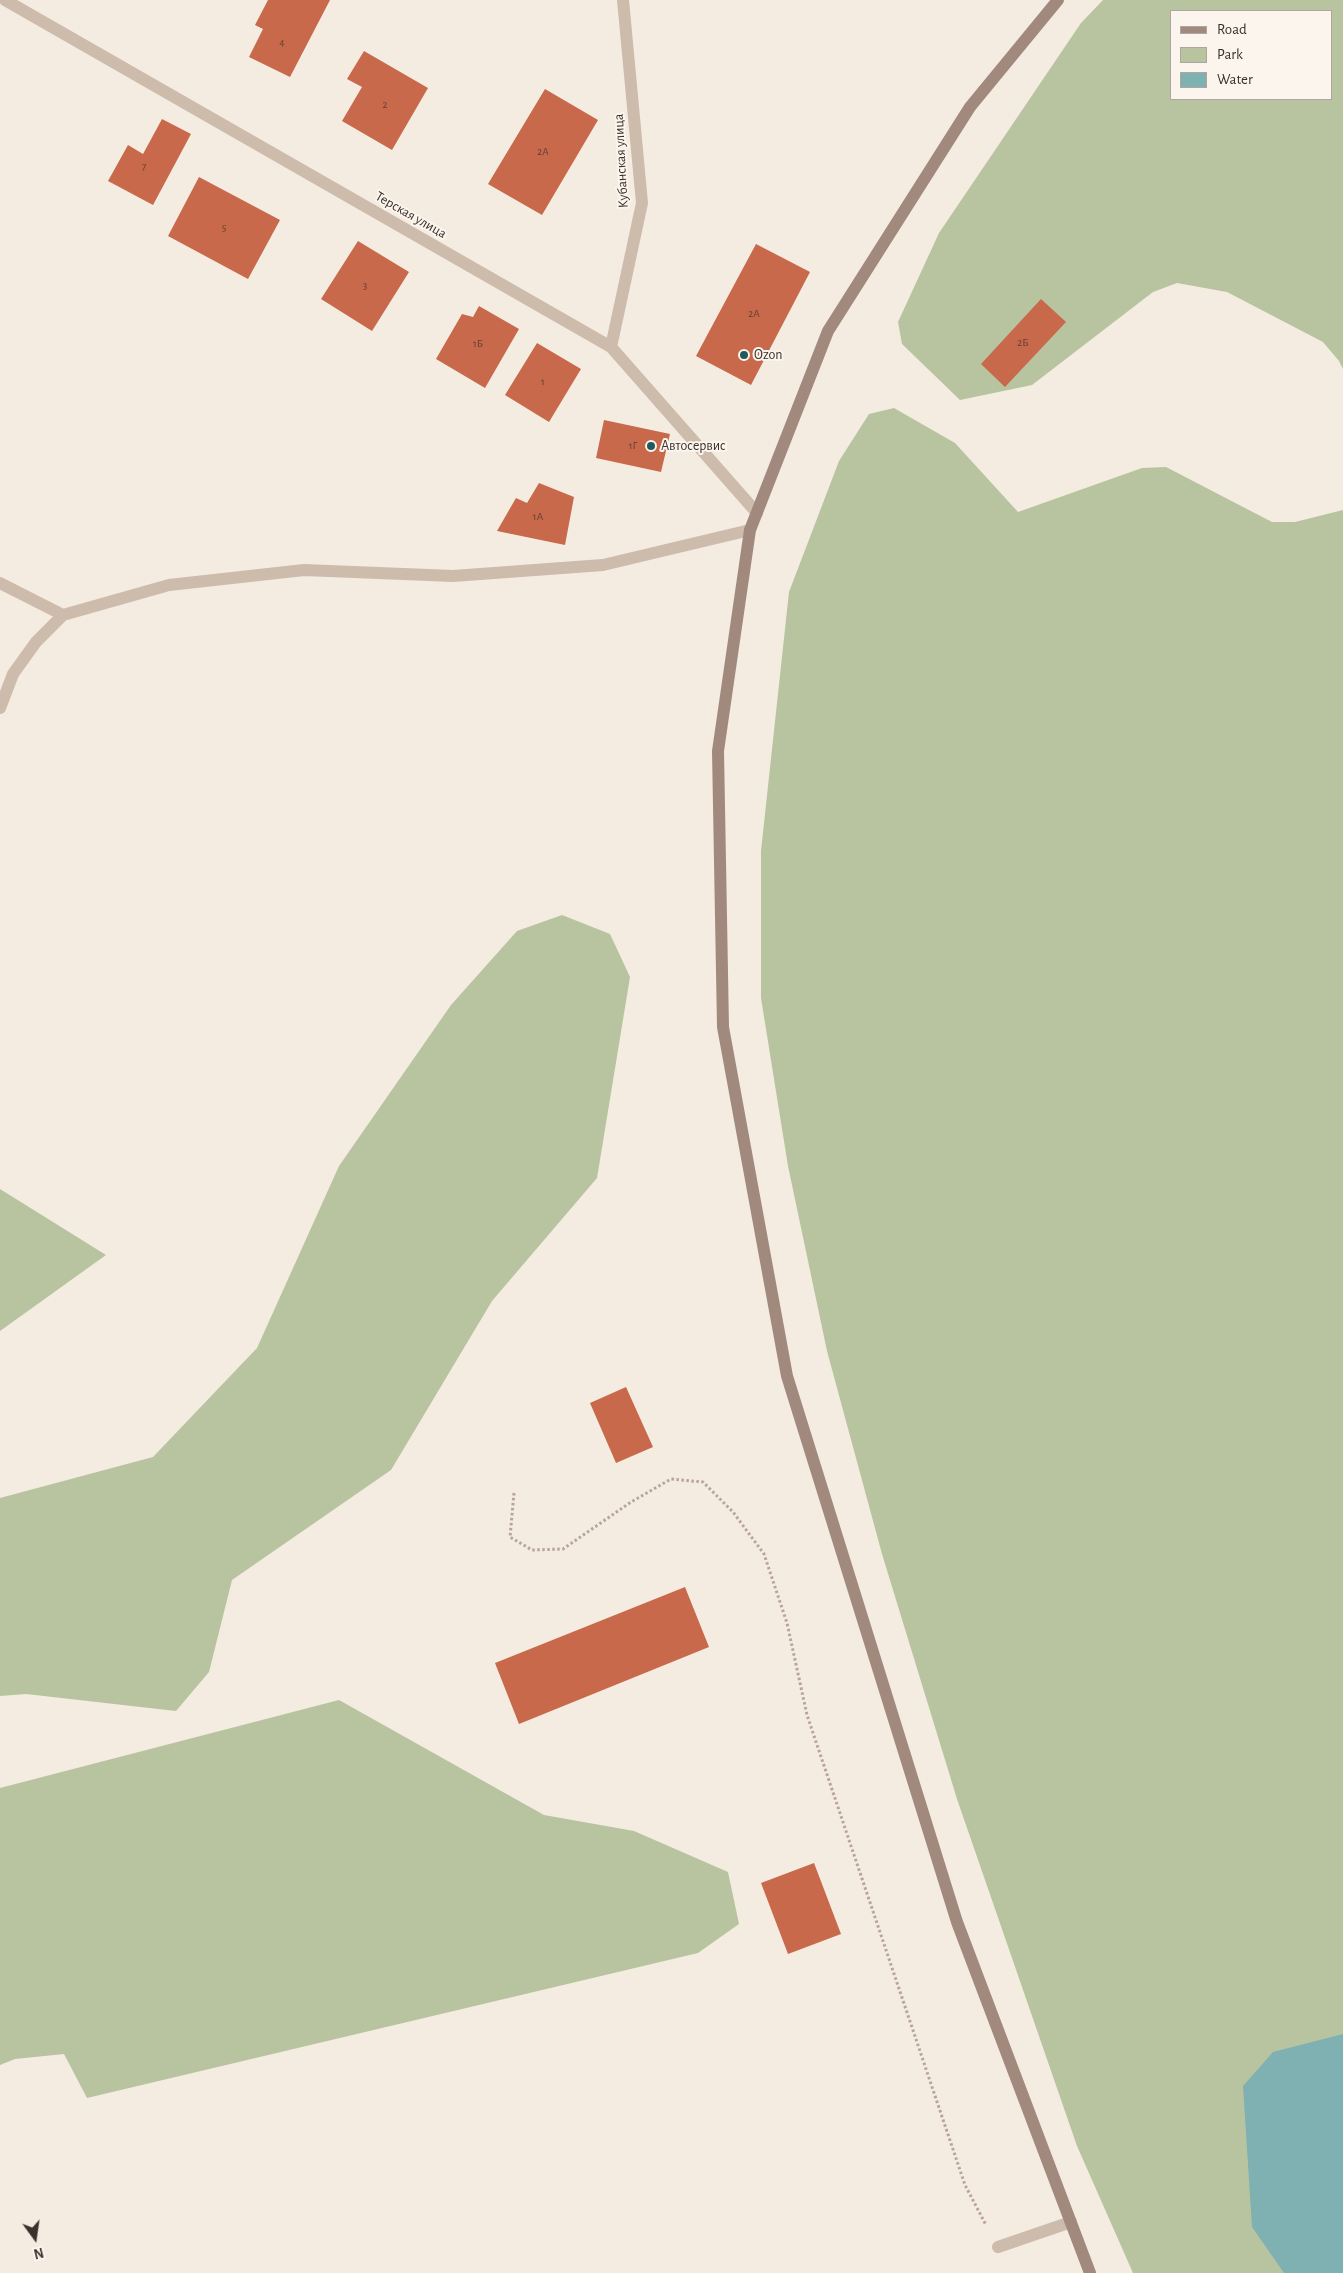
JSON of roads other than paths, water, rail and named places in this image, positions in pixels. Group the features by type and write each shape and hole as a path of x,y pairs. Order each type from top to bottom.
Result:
{"street":[{"name":"Терская улица","path":"5,0 611,347 757,513"},
{"name":"Кубанская улица","path":"611,347 642,203 624,0"},
{"path":"1058,0 970,107 828,332 750,530 718,751 723,1027 787,1376 957,1922 1090,2273"},
{"path":"0,708 13,674 36,642 63,615 169,585 304,570 453,576 603,565 750,530"},
{"path":"0,583 63,615"},
{"path":"998,2247 1071,2222"}],"water":[{"path":"1343,2034 1343,2273 1284,2273 1252,2227 1243,2086 1273,2052"}],"place":[{"name":"Ozon","path":"744,355"},
{"name":"Автосервис","path":"651,446"}]}
